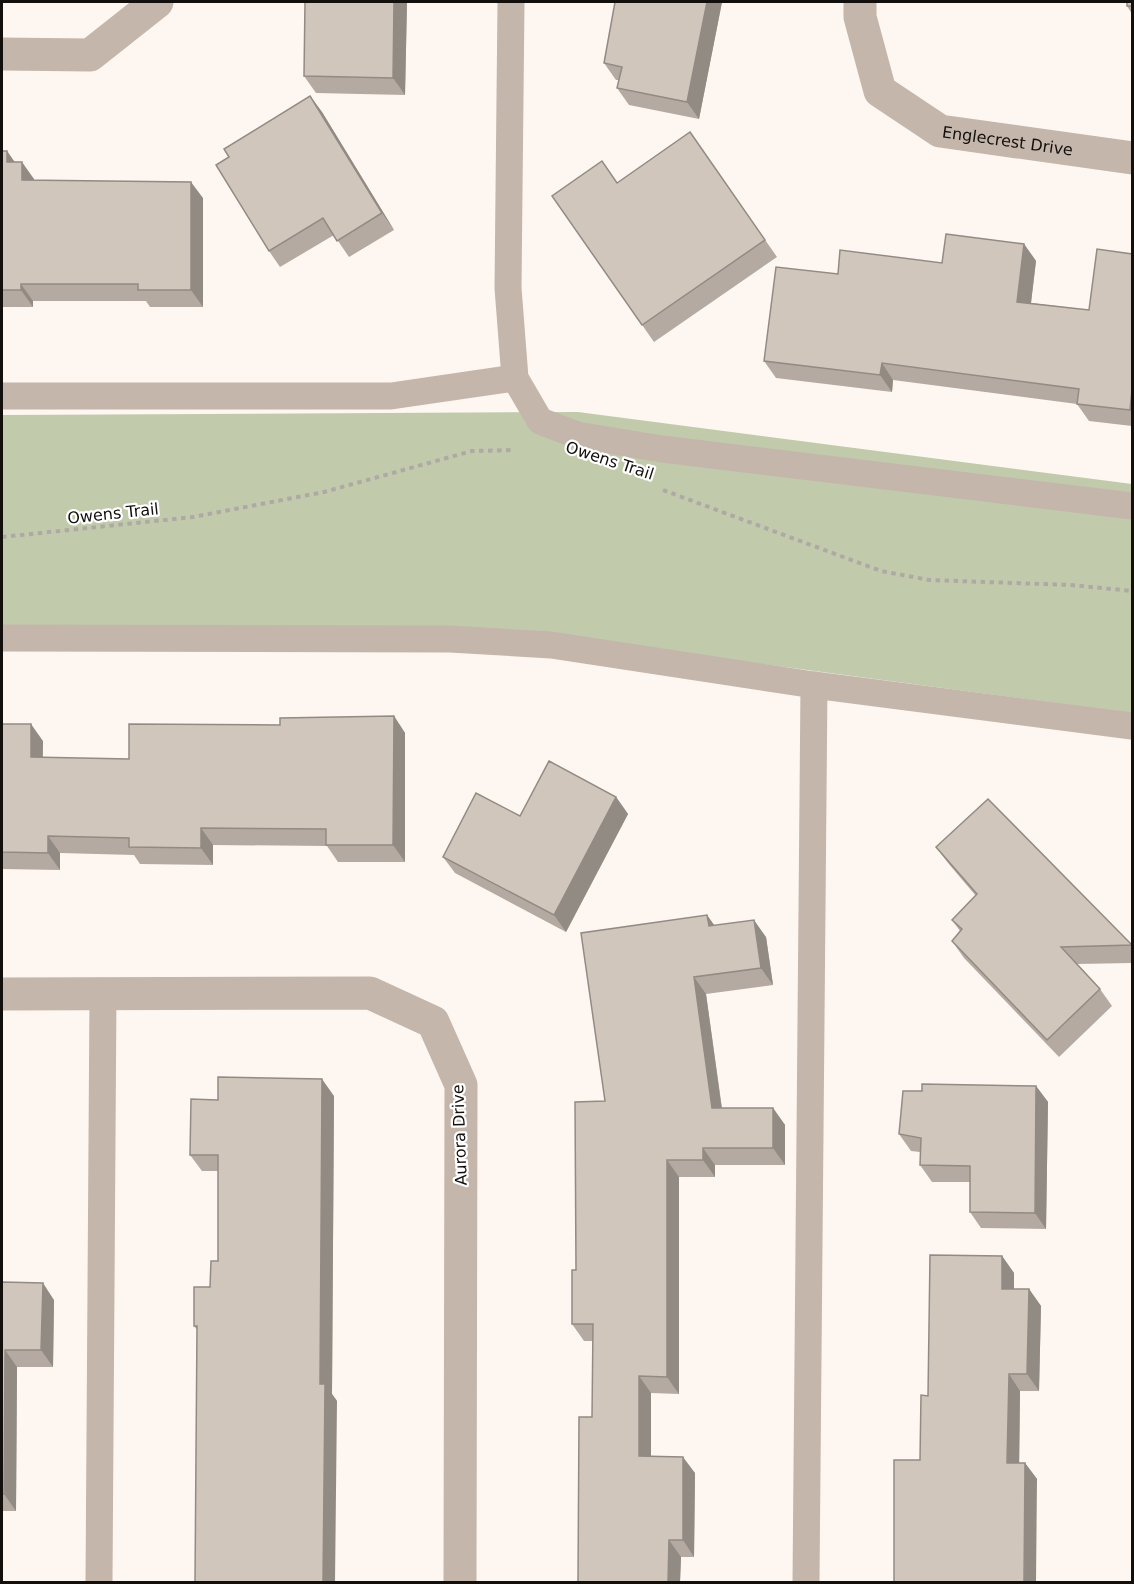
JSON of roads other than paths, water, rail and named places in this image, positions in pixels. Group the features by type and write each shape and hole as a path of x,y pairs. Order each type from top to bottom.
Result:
{"street":[{"name":"Englecrest Drive","path":"860,2 860,16 880,91 940,131 1132,158"},
{"path":"2,54 90,55 157,3"},
{"name":"Aurora Drive","path":"2,994 370,993 433,1022 461,1085 460,1582"}],"lane":[{"path":"511,2 508,288 514,378 540,420 577,435 662,449 1132,507"},
{"path":"2,396 391,396 514,378"},
{"path":"2,638 450,639 551,645 814,685 1132,726"},
{"path":"806,1582 814,685"},
{"path":"99,1582 103,994"}]}
